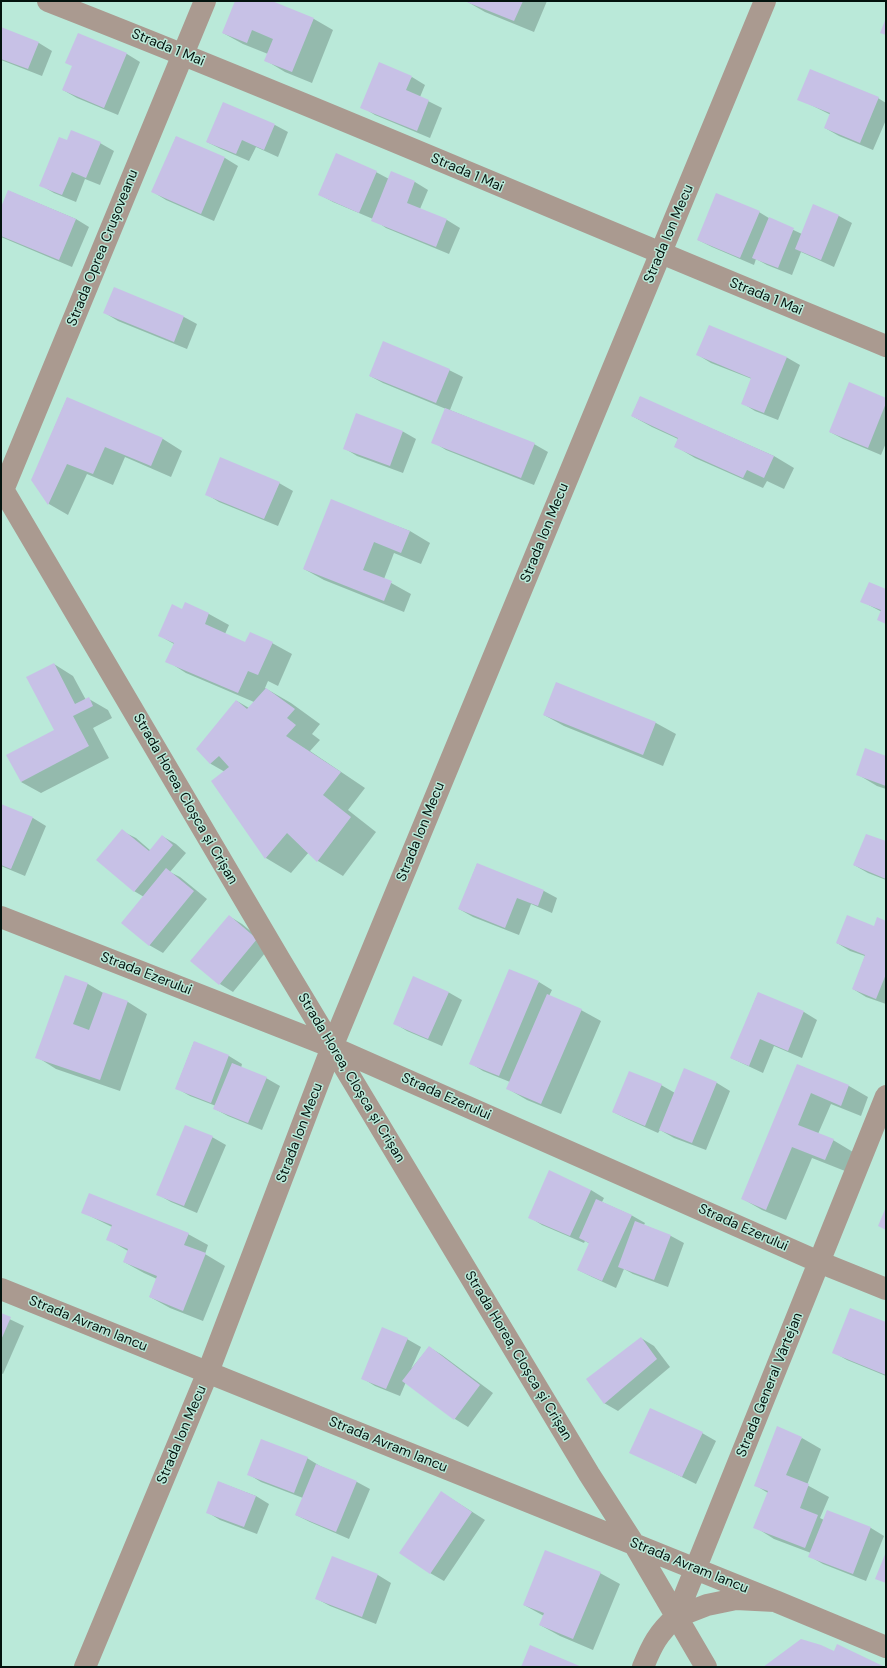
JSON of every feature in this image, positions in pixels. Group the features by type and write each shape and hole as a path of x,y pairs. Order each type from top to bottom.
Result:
{"street":[{"name":"Strada 1 Mai","path":"48,1 184,54 660,254 886,346"},
{"name":"Strada Oprea Crușoveanu","path":"2,490 206,1"},
{"name":"Strada Ion Mecu","path":"85,1667 208,1372 332,1047 765,1"},
{"name":"Strada Horea, Cloșca și Crișan","path":"2,490 332,1047 581,1461 634,1544 706,1667"},
{"name":"Strada Ezerului","path":"1,917 332,1047 819,1262 886,1290"},
{"name":"Strada General Vârtejan","path":"643,1667 652,1644 666,1626 676,1617 886,1096"},
{"name":"Strada Avram Iancu","path":"1,1289 886,1647"},
{"name":"Strada Avram Iancu","path":"676,1617 707,1606 736,1599 775,1601"}],"building":[{"path":"235,1 272,1 314,18 292,72 264,61 273,39 252,30 247,43 222,33"},
{"path":"464,1 523,1 514,21"},
{"path":"886,18 886,35 880,33"},
{"path":"1,27 39,42 28,69 1,59"},
{"path":"78,33 127,53 104,108 62,90 72,66 65,63"},
{"path":"379,62 412,76 406,90 429,100 417,131 360,108"},
{"path":"810,69 879,97 860,143 824,128 830,113 797,100"},
{"path":"223,102 275,124 264,150 242,140 236,154 206,142"},
{"path":"71,130 101,142 86,178 72,172 62,195 39,186 59,137 67,140"},
{"path":"176,136 225,157 201,214 151,192"},
{"path":"336,153 377,171 359,213 318,195"},
{"path":"391,171 415,181 407,203 447,219 436,247 371,221"},
{"path":"8,190 76,219 59,260 1,236 1,207"},
{"path":"716,193 760,211 740,258 697,240"},
{"path":"813,204 839,215 821,260 795,249"},
{"path":"769,217 794,228 778,268 752,258"},
{"path":"114,287 184,316 174,342 103,313"},
{"path":"709,325 787,357 764,413 741,404 751,378 696,355"},
{"path":"383,341 450,369 436,403 369,376"},
{"path":"849,382 886,398 886,403 868,448 829,432"},
{"path":"640,396 774,456 764,478 747,470 743,478 674,447 678,438 631,416"},
{"path":"67,397 163,438 151,466 105,447 93,474 67,464 48,505 31,480"},
{"path":"445,408 535,443 521,478 431,443"},
{"path":"356,413 403,431 390,466 343,449"},
{"path":"220,457 280,482 264,519 205,495"},
{"path":"331,499 410,531 401,553 374,542 363,570 392,581 384,601 303,569"},
{"path":"869,582 886,589 886,624 877,620 881,610 860,602"},
{"path":"185,602 209,613 205,624 245,642 250,632 273,642 258,675 248,671 238,693 165,662 174,643 158,636 172,604 182,609"},
{"path":"54,663 75,704 89,697 93,706 73,716 89,746 21,782 6,755 54,730 26,677"},
{"path":"556,682 656,722 643,755 543,715"},
{"path":"266,688 295,709 287,718 296,725 286,736 341,772 323,795 351,817 317,862 287,833 265,859 211,781 229,767 219,756 210,764 196,749 236,700 247,709"},
{"path":"865,748 886,756 886,786 856,775"},
{"path":"1,804 33,817 11,869 1,865"},
{"path":"122,829 149,851 162,835 173,845 134,892 96,860"},
{"path":"866,834 886,841 886,879 853,865"},
{"path":"477,863 544,890 538,906 517,898 505,928 458,909"},
{"path":"166,868 194,891 149,946 121,923"},
{"path":"229,915 257,939 219,985 190,961"},
{"path":"847,915 874,926 877,917 886,921 886,974 876,999 852,989 865,955 836,943"},
{"path":"509,969 539,981 499,1076 469,1064"},
{"path":"65,975 88,983 73,1024 89,1030 103,992 128,1001 100,1080 35,1058"},
{"path":"413,976 449,992 428,1039 393,1024"},
{"path":"758,992 804,1011 788,1051 760,1039 749,1066 730,1058"},
{"path":"547,994 582,1009 541,1104 506,1089"},
{"path":"194,1041 229,1055 211,1103 175,1089"},
{"path":"232,1063 267,1077 248,1123 213,1109"},
{"path":"797,1064 849,1085 841,1106 811,1093 798,1125 834,1139 825,1160 792,1147 766,1210 741,1199"},
{"path":"684,1068 717,1082 692,1143 659,1130"},
{"path":"629,1071 662,1084 645,1126 612,1112"},
{"path":"185,1125 213,1136 184,1206 156,1195"},
{"path":"549,1170 591,1190 570,1236 528,1218"},
{"path":"89,1193 189,1233 184,1245 206,1253 183,1311 149,1297 157,1276 123,1262 128,1249 106,1240 112,1225 81,1213"},
{"path":"596,1199 632,1215 602,1281 577,1270 589,1243 579,1238"},
{"path":"886,1207 886,1230 878,1226"},
{"path":"635,1221 671,1235 654,1280 618,1267"},
{"path":"850,1308 886,1322 886,1375 832,1353"},
{"path":"1,1313 11,1317 1,1340"},
{"path":"382,1327 408,1338 386,1389 361,1379"},
{"path":"641,1337 657,1359 604,1404 586,1379"},
{"path":"429,1346 480,1385 454,1420 402,1381"},
{"path":"650,1408 703,1432 682,1477 629,1453"},
{"path":"777,1426 802,1437 786,1475 809,1484 800,1508 818,1515 805,1548 753,1528 768,1491 754,1486"},
{"path":"261,1439 308,1457 294,1493 247,1475"},
{"path":"316,1464 357,1481 336,1532 295,1515"},
{"path":"218,1481 256,1496 244,1527 206,1513"},
{"path":"441,1491 472,1512 430,1574 399,1553"},
{"path":"827,1510 871,1527 853,1574 808,1557"},
{"path":"545,1550 601,1572 573,1639 539,1625 544,1613 523,1605"},
{"path":"886,1552 886,1583 875,1579"},
{"path":"332,1556 378,1574 362,1617 315,1599"},
{"path":"801,1639 834,1651 837,1644 885,1667 763,1667"},
{"path":"530,1645 582,1667 521,1667"}]}
